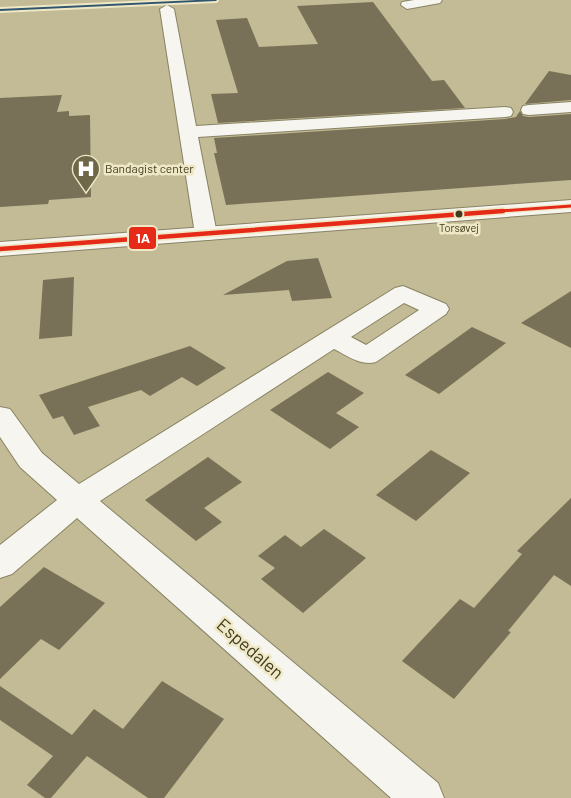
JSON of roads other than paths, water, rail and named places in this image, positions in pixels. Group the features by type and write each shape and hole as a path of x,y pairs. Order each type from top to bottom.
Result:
{"street":[{"path":"406,5 436,0"},
{"path":"167,9 206,234"},
{"path":"554,96 568,107"},
{"path":"529,110 568,107"},
{"path":"188,132 464,121 505,112"},
{"path":"0,249 571,206"},
{"path":"0,565 44,526 78,500 332,338"},
{"name":"Espedalen","path":"0,416 31,460 422,798"}],"place":[{"name":"Bandagist center","path":"86,193"},
{"name":"Torsøvej","path":"459,214"}]}
